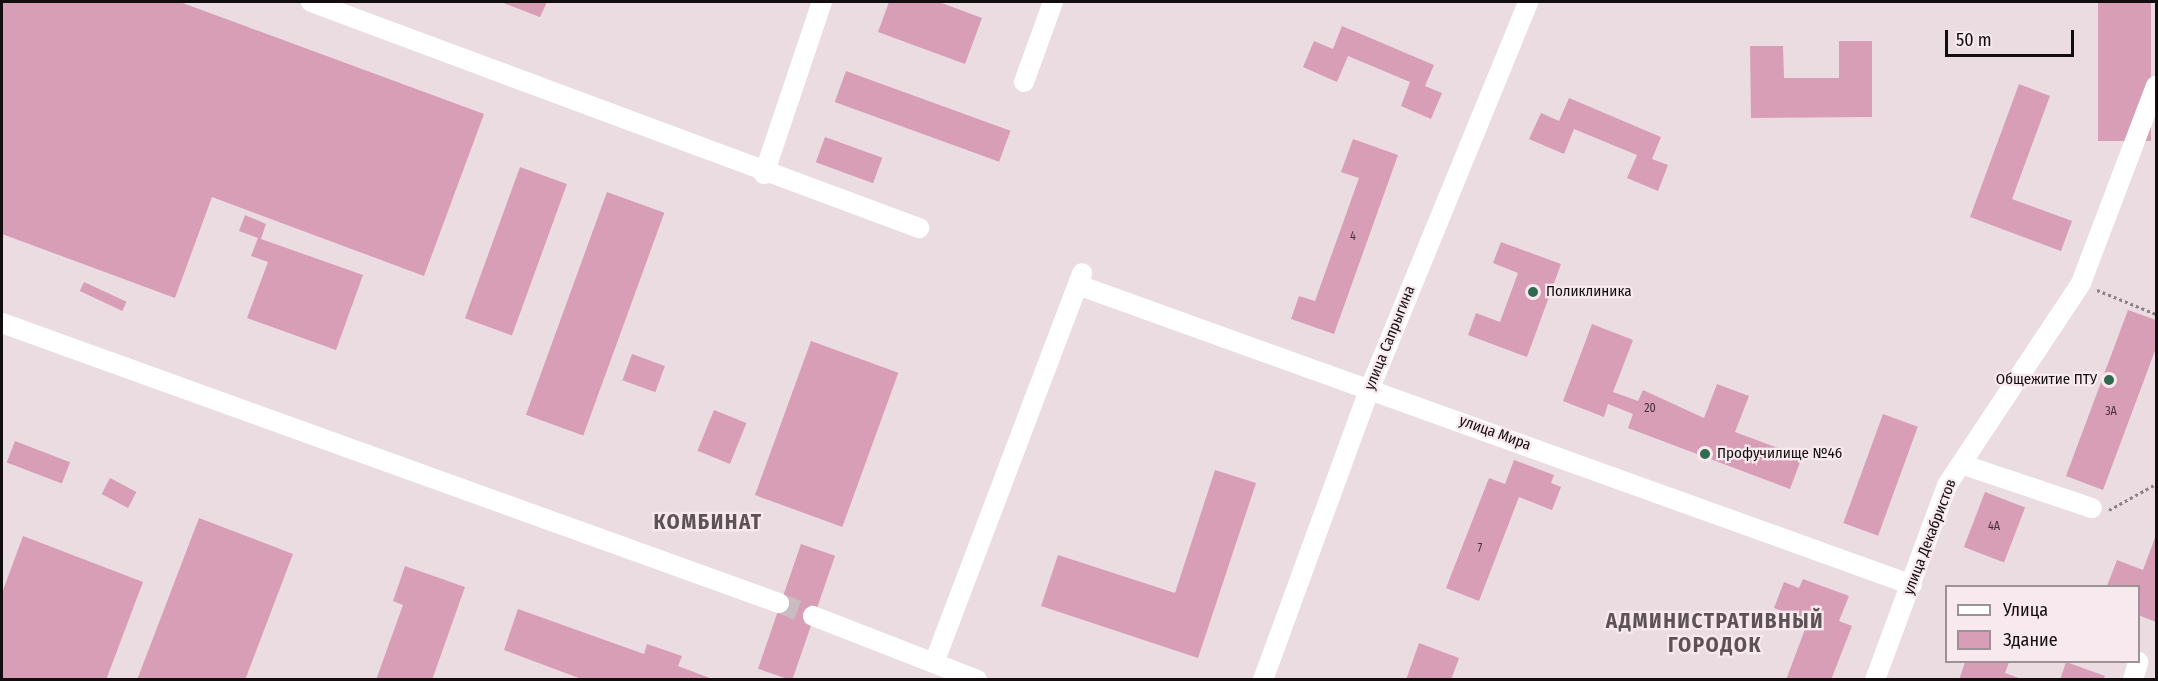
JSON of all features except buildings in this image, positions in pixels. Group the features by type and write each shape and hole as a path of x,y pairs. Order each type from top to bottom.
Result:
{"street":[{"path":"311,2 764,174 919,228"},
{"path":"764,174 822,2"},
{"path":"1024,82 1053,2"},
{"name":"улица Сапрыгина","path":"1263,680 1370,388 1528,2"},
{"name":"улица Декабристов","path":"1875,680 1912,585 1947,485 2081,283 2157,86"},
{"name":"улица Мира","path":"934,663 1080,279 1370,388 1912,585"},
{"path":"2,323 779,603"},
{"path":"1961,464 2092,508"},
{"path":"813,616 977,680"},
{"path":"2133,680 2137,663"}],"path":[{"path":"2081,283 2157,314"},
{"path":"2092,508 2112,510 2157,484"}],"tunnel":[{"path":"779,603 813,616"}],"place":[{"name":"Поликлиника","path":"1533,292"},
{"name":"Общежитие ПТУ","path":"2109,380"},
{"name":"Профучилище №46","path":"1705,454"}],"district":[{"name":"КОМБИНАТ","path":"708,522"},
{"name":"АДМИНИСТРАТИВНЫЙ ГОРОДОК","path":"1715,633"}]}
